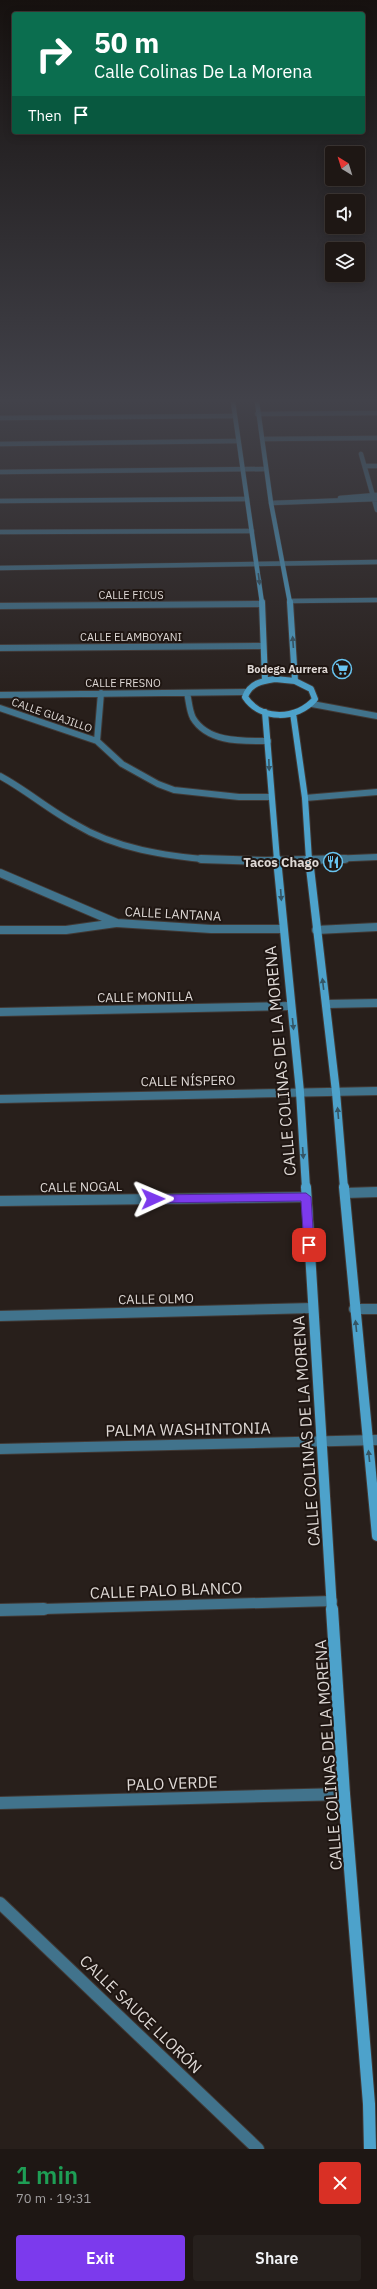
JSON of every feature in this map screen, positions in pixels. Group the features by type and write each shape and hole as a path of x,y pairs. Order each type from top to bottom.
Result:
{"street":[{"path":"248,502 262,604 265,681"},
{"path":"286,502 271,503 290,601 295,681"},
{"path":"0,532 252,531"},
{"path":"0,568 257,566 377,562"},
{"path":"290,601 377,600"},
{"name":"CALLE FICUS","path":"0,606 262,604"},
{"name":"CALLE ELAMBOYANI","path":"0,648 263,646"},
{"path":"265,681 295,681 310,689 315,699 312,704 293,713 265,712 251,706 245,697 246,692 250,687 265,681"},
{"name":"CALLE FRESNO","path":"0,695 246,692"},
{"name":"CALLE GUAJILLO","path":"98,741 100,693"},
{"path":"187,693 194,718 210,733 217,737 234,740 268,741"},
{"path":"312,704 377,716"},
{"name":"CALLE GUAJILLO","path":"0,708 98,741 122,764 158,784 174,790 239,797 271,797"},
{"name":"CALLE COLINAS DE LA MORENA","path":"265,712 283,929 300,1092 344,1794 369,2104 370,2149"},
{"path":"293,713 305,798 316,930 336,1092 354,1310 372,1440 377,1536"},
{"path":"0,776 58,816 118,843 165,855 202,860 309,860 377,857"},
{"path":"305,798 377,792"},
{"name":"CALLE LANTANA","path":"0,874 117,923 212,929 283,929"},
{"path":"0,930 66,930 117,923"},
{"path":"316,930 377,927"},
{"path":"326,1004 377,1003"},
{"name":"CALLE MONILLA","path":"0,1012 291,1006"},
{"name":"CALLE NÍSPERO","path":"0,1099 377,1091"},
{"path":"345,1193 377,1192"},
{"name":"CALLE NOGAL","path":"0,1201 306,1197"},
{"name":"CALLE OLMO","path":"0,1316 313,1308"},
{"path":"354,1310 377,1309"},
{"name":"PALMA WASHINTONIA","path":"0,1449 322,1440 372,1440"},
{"name":"CALLE PALO BLANCO","path":"0,1610 332,1601"},
{"name":"PALO VERDE","path":"0,1803 344,1794"},
{"name":"CALLE SAUCE LLORÓN","path":"0,1903 258,2149"}],"place":[{"name":"Bodega Aurrera","path":"342,669"},
{"name":"Tacos Chago","path":"333,862"}],"route":[{"path":"153,1199 306,1197 309,1245"}]}
